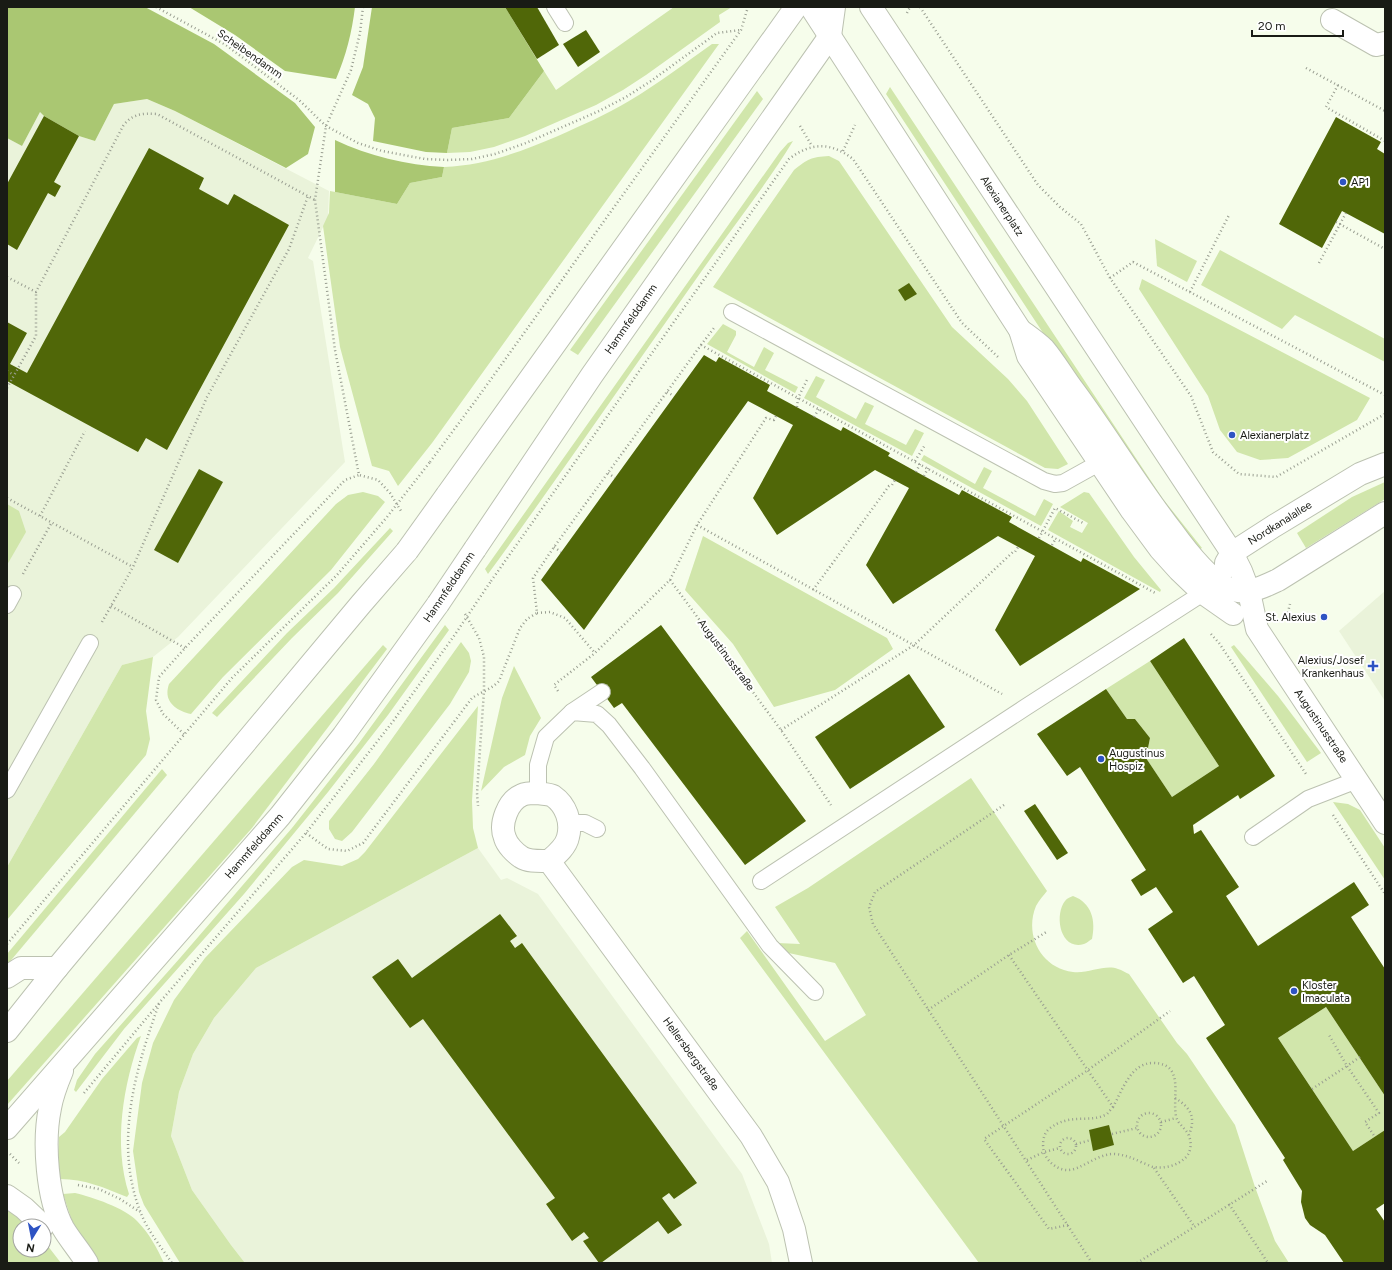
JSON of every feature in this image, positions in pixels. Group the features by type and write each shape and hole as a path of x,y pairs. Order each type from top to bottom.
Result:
{"main road":[{"path":"7,1031 57,968 407,551 796,7"},
{"path":"811,7 1020,330 1028,356 1132,511 1160,549 1203,593 1233,614"},
{"name":"Hammfelddamm","path":"7,1128 280,816 344,736 438,604 592,375 830,36 834,7"},
{"name":"Alexianerplatz","path":"871,7 1232,553 1242,572 1249,592"},
{"path":"1332,20 1376,45 1385,43"},
{"path":"1020,330 1044,350 1084,405 1150,502 1194,560 1226,587 1239,592 1249,592 1263,588 1385,513"},
{"name":"Nordkanalallee","path":"1232,553 1360,474 1385,464"},
{"path":"1232,553 1226,563 1225,574 1226,587 1233,614"},
{"name":"Augustinusstraße","path":"1249,592 1257,629 1385,822"},
{"name":"Augustinusstraße","path":"1233,614 1257,629"},
{"path":"538,793 552,796 565,808 570,823 568,838 560,851 549,861 535,861 522,857 511,848 504,837 503,822 509,806 522,795 538,793"},
{"name":"Hellersbergstraße","path":"549,861 751,1136 778,1182 794,1229 801,1263"},
{"path":"7,977 21,968 57,968"},
{"path":"66,1060 49,1109 47,1155 50,1184 55,1207 64,1228 87,1263"},
{"path":"7,1196 24,1208 35,1218"},
{"path":"52,1237 72,1263"}],"lane":[{"path":"555,7 565,23"},
{"path":"732,312 1044,481 1055,484 1063,483 1099,463"},
{"path":"761,881 1203,593"},
{"path":"7,790 90,643"},
{"path":"538,793 538,765 546,737 572,712 602,692"},
{"path":"572,712 597,714 610,725 770,946 815,992"},
{"path":"1253,837 1308,799 1357,780"},
{"path":"570,823 585,823 596,829"}],"path":[{"name":"Scheibendamm","path":"156,7 226,45 299,100 326,126 364,145 382,151 425,159 448,160 472,159 495,154 526,143 599,111 626,97 717,33 741,30"},
{"path":"359,475 335,350 315,200 326,126 352,70 360,33 363,7"},
{"path":"7,944 232,678 337,575 430,462 568,273 741,30 748,7"},
{"path":"920,7 1038,185 1060,207 1081,224 1110,278 1192,396 1213,452 1239,474 1276,477 1385,414"},
{"path":"1306,68 1385,112"},
{"path":"1338,85 1326,107 1385,141"},
{"path":"7,388 36,336 36,292 123,126 128,120 137,115 146,113 157,114 315,200"},
{"path":"83,1093 306,833 394,720 789,160 798,153 812,146 828,146 843,151"},
{"path":"185,648 111,606 133,567 207,397 289,248 308,196"},
{"path":"1319,263 1346,213"},
{"path":"1190,292 1229,215"},
{"path":"1336,222 1385,249"},
{"path":"1110,278 1133,262 1385,395"},
{"path":"7,277 36,292"},
{"path":"537,613 533,578 701,346 1158,594 1172,612"},
{"path":"7,371 14,375"},
{"path":"667,392 674,396"},
{"path":"797,407 798,398"},
{"path":"814,417 819,409"},
{"path":"554,685 595,653 670,580 697,525 766,418 774,420 776,416"},
{"path":"40,516 85,431"},
{"path":"916,472 920,464"},
{"path":"924,476 928,468"},
{"path":"608,473 615,478"},
{"path":"184,734 162,714 156,700 159,677 345,480 359,475 378,480 390,493 402,513"},
{"path":"813,590 889,486 892,485 895,480"},
{"path":"7,498 133,567"},
{"path":"1039,538 1055,508 1086,524"},
{"path":"10,599 52,522"},
{"path":"697,525 1026,707"},
{"path":"1052,545 1056,538"},
{"path":"554,547 561,552"},
{"path":"781,730 914,645 1013,552 1015,552 1018,547"},
{"name":"Augustinusstraße","path":"670,580 781,730 845,826"},
{"path":"463,611 479,638 484,658 484,691 477,793 479,817 504,837"},
{"path":"306,833 328,849 347,851 363,844 472,698 493,687 499,681 520,628 527,619 537,613 550,612 565,618 595,653"},
{"path":"1219,643 1385,894"},
{"path":"1004,805 875,892 869,907 873,924 1092,1263"},
{"path":"928,1010 1009,955 1048,931"},
{"path":"1009,955 1113,1107"},
{"path":"160,1002 146,1040 136,1076 130,1109 128,1146 130,1181 141,1212 172,1263"},
{"path":"1068,1224 1049,1230 984,1139 1088,1070 1170,1011"},
{"path":"1328,1035 1379,1113 1365,1122 1375,1137"},
{"path":"1312,1089 1360,1057"},
{"path":"1175,1098 1186,1104 1191,1113 1193,1125 1189,1135 1191,1146 1188,1155 1181,1162 1168,1167 1154,1167 1126,1155 1112,1154 1099,1156 1077,1168 1067,1170 1056,1167 1049,1161 1044,1152 1043,1142 1046,1132 1056,1123 1071,1119 1095,1117 1107,1114 1113,1107 1133,1072 1142,1065 1153,1063 1164,1064 1172,1072 1176,1081 1175,1098 1176,1118 1181,1127 1189,1135"},
{"path":"1149,1113 1157,1115 1161,1122 1160,1130 1151,1138 1143,1136 1137,1128 1139,1118 1149,1113"},
{"path":"1161,1122 1176,1118"},
{"path":"1112,1134 1137,1128"},
{"path":"7,1152 22,1166 48,1136"},
{"path":"1069,1137 1074,1139 1076,1144 1076,1149 1073,1153 1068,1154 1063,1152 1060,1148 1060,1143 1069,1137"},
{"path":"1076,1144 1091,1140"},
{"path":"1026,1160 1044,1152 1060,1148"},
{"path":"1154,1167 1194,1226"},
{"path":"1137,1263 1267,1181"},
{"path":"1229,1204 1268,1263"}],"shaded area":[{"path":"147,99 175,111 329,191 328,217 308,258 313,261 345,462 178,637 153,657 122,665 7,867 7,138 22,146 40,112 44,116 79,136 95,141 114,104"},
{"name":"Alexius/Josef Krankenhaus","path":"1385,591 1385,701 1339,631"},
{"path":"478,848 501,880 507,878 538,894 742,1174 769,1244 772,1263 245,1263 192,1190 171,1136 179,1092 193,1054 214,1018 256,968"}],"green space":[{"path":"7,7 145,7 214,44 295,103 315,127 308,154 286,168 175,111 147,99 114,104 95,141 79,136 44,116 40,112 22,146 7,138"},
{"path":"189,7 355,7 348,44 336,79 285,71 235,35"},
{"path":"372,7 505,7 544,71 509,118 452,128 447,153 426,152 373,141 375,118 368,104 352,95 363,67"},
{"path":"674,7 732,7 719,15 720,22 646,75 596,105 525,136 494,147 470,152 447,153 452,128 509,118 544,71 556,90"},
{"path":"712,44 719,44 432,443 398,486 389,471 372,466 340,347 323,226 329,213 330,191 397,204 410,183 442,177 444,167 474,164 502,157 558,136 603,115 650,88"},
{"path":"890,87 1163,499 1202,548 1198,550 1049,342 886,94"},
{"path":"757,91 763,99 578,355 570,350"},
{"path":"335,140 361,151 388,159 444,167 442,177 410,183 397,204 335,192"},
{"path":"793,141 488,574 485,569 780,152 788,143"},
{"path":"829,156 839,161 952,327 1008,379 1027,401 1068,464 1058,469 1045,468 713,287 794,170 810,159"},
{"path":"1155,239 1197,261 1187,282 1157,266"},
{"path":"1220,250 1385,339 1385,362 1295,315 1282,329 1201,285"},
{"path":"1142,279 1370,398 1357,420 1288,458 1260,460 1237,452 1220,430 1208,396 1139,289"},
{"path":"723,324 736,331 736,335 727,352 754,367 764,347 774,353 765,370 798,387 795,393 707,344"},
{"path":"816,376 825,380 816,397 856,419 865,402 874,406 865,424 906,445 915,429 924,433 912,456 804,398"},
{"path":"924,455 975,484 984,467 992,471 983,488 1035,516 1044,499 1053,504 1041,526 921,460"},
{"path":"1385,482 1385,499 1306,548 1297,533 1352,497"},
{"path":"363,492 378,496 385,502 331,570 223,677 191,714 175,707 169,700 169,684 336,504 348,495"},
{"path":"1084,492 1089,493 1134,557 1161,590 1160,592 1048,530 1059,511 1073,521 1070,527 1082,533 1088,523 1060,507"},
{"path":"7,504 19,511 26,532 7,565"},
{"path":"390,528 393,531 338,593 292,638 217,717 212,713 287,633 334,588"},
{"path":"703,536 887,638 893,649 835,690 774,707 733,644 685,590"},
{"path":"445,625 449,630 388,715 328,792 244,894 124,1029 76,1092 74,1090 77,1080 95,1054 292,828 359,743"},
{"path":"461,642 469,653 471,661 469,672 450,704 352,832 342,841 335,839 329,829 329,821 374,764"},
{"path":"383,645 387,649 252,828 7,1105 7,1081"},
{"path":"1234,645 1278,696 1321,753 1307,762 1231,647"},
{"path":"153,657 146,711 150,739 146,755 7,920 7,867 122,665"},
{"path":"1150,661 1219,766 1172,797 1142,752 1148,748 1150,738 1135,719 1127,719 1106,689"},
{"path":"514,666 541,718 530,736 525,755 504,767 481,791 502,698"},
{"path":"478,706 472,801 473,828 478,848 256,968 214,1018 193,1054 179,1092 171,1136 192,1190 245,1263 180,1263 144,1205 139,1192 133,1151 142,1083 153,1043 174,1000 205,958 292,867 304,860 342,866 358,859"},
{"path":"162,769 167,775 7,965 7,954"},
{"path":"971,778 1047,891 1036,906 1033,917 1032,928 1034,939 1038,948 1044,957 1052,964 1062,969 1073,972 1085,972 1102,968 1113,968 1129,974 1177,1043 1187,1054 1235,1125 1255,1187 1275,1241 1289,1263 979,1263 740,938 747,931 825,1041 866,1015 835,963 784,952 777,943 800,944 775,907 808,888"},
{"path":"1333,802 1348,804 1360,810 1385,848 1385,880"},
{"path":"1073,896 1085,903 1093,919 1092,939 1084,944 1076,945 1069,942 1061,930 1060,915 1062,907 1068,898"},
{"path":"1326,1007 1385,1096 1385,1130 1353,1151 1278,1038"},
{"path":"141,1036 129,1074 122,1115 122,1155 124,1175 129,1194 127,1197 86,1182 60,1179 58,1159 59,1137 65,1132 102,1079 137,1038"},
{"path":"75,1193 117,1207 132,1216 156,1246 164,1263 100,1263 74,1227 63,1194"},
{"path":"7,1209 21,1218 12,1218 12,1258 52,1258 52,1251 61,1263 7,1263"}],"building":[{"path":"505,7 537,7 559,45 537,59"},
{"path":"586,30 600,52 578,67 563,44"},
{"path":"44,116 79,136 54,182 61,186 55,197 48,193 17,250 7,244 7,184"},
{"name":"AP1","path":"1336,117 1381,142 1377,149 1385,154 1385,234 1342,211 1322,248 1279,224"},
{"path":"149,148 204,178 199,189 228,205 234,194 289,225 167,450 146,438 138,452 7,381 7,322 27,333 10,364 27,373"},
{"path":"909,283 917,294 905,301 898,290"},
{"path":"704,355 716,362 719,357 770,385 767,391 841,431 843,427 890,453 888,456 959,495 962,490 1012,517 1009,522 1081,562 1083,558 1140,589 1020,666 995,630 1035,556 998,536 893,604 866,565 909,488 875,470 777,535 753,498 793,425 748,401 584,630 541,580"},
{"path":"199,469 223,482 178,563 154,550"},
{"path":"661,625 806,821 745,865 622,703 614,708 591,677"},
{"path":"1184,638 1275,776 1240,799 1238,795 1193,825 1194,834 1201,830 1239,887 1226,896 1258,946 1354,882 1369,905 1351,917 1385,969 1385,1096 1326,1007 1278,1038 1353,1151 1385,1130 1385,1203 1376,1209 1385,1222 1385,1263 1344,1263 1325,1235 1310,1225 1305,1218 1301,1202 1302,1191 1283,1160 1285,1158 1206,1038 1225,1025 1194,976 1183,983 1148,929 1173,912 1156,887 1141,896 1131,880 1146,870 1080,767 1067,776 1037,734 1106,689 1127,719 1135,719 1150,738 1148,748 1142,752 1172,797 1219,766 1150,661"},
{"path":"909,674 945,727 850,789 815,737"},
{"path":"1035,804 1068,853 1057,860 1024,811"},
{"path":"500,914 517,936 510,941 515,948 522,943 697,1183 674,1199 669,1193 662,1198 682,1225 668,1234 658,1221 601,1263 599,1263 583,1241 589,1238 584,1232 572,1241 546,1204 555,1198 423,1019 410,1028 372,977 398,959 412,978"},
{"path":"1109,1125 1114,1145 1093,1151 1089,1130"}],"place":[{"name":"AP1","path":"1343,182"},
{"name":"Alexianerplatz","path":"1232,435"},
{"name":"St. Alexius","path":"1324,617"},
{"name":"Alexius/Josef Krankenhaus","path":"1373,666"},
{"name":"Augustinus Hospiz","path":"1101,759"},
{"name":"Kloster Imaculata","path":"1294,991"}]}
